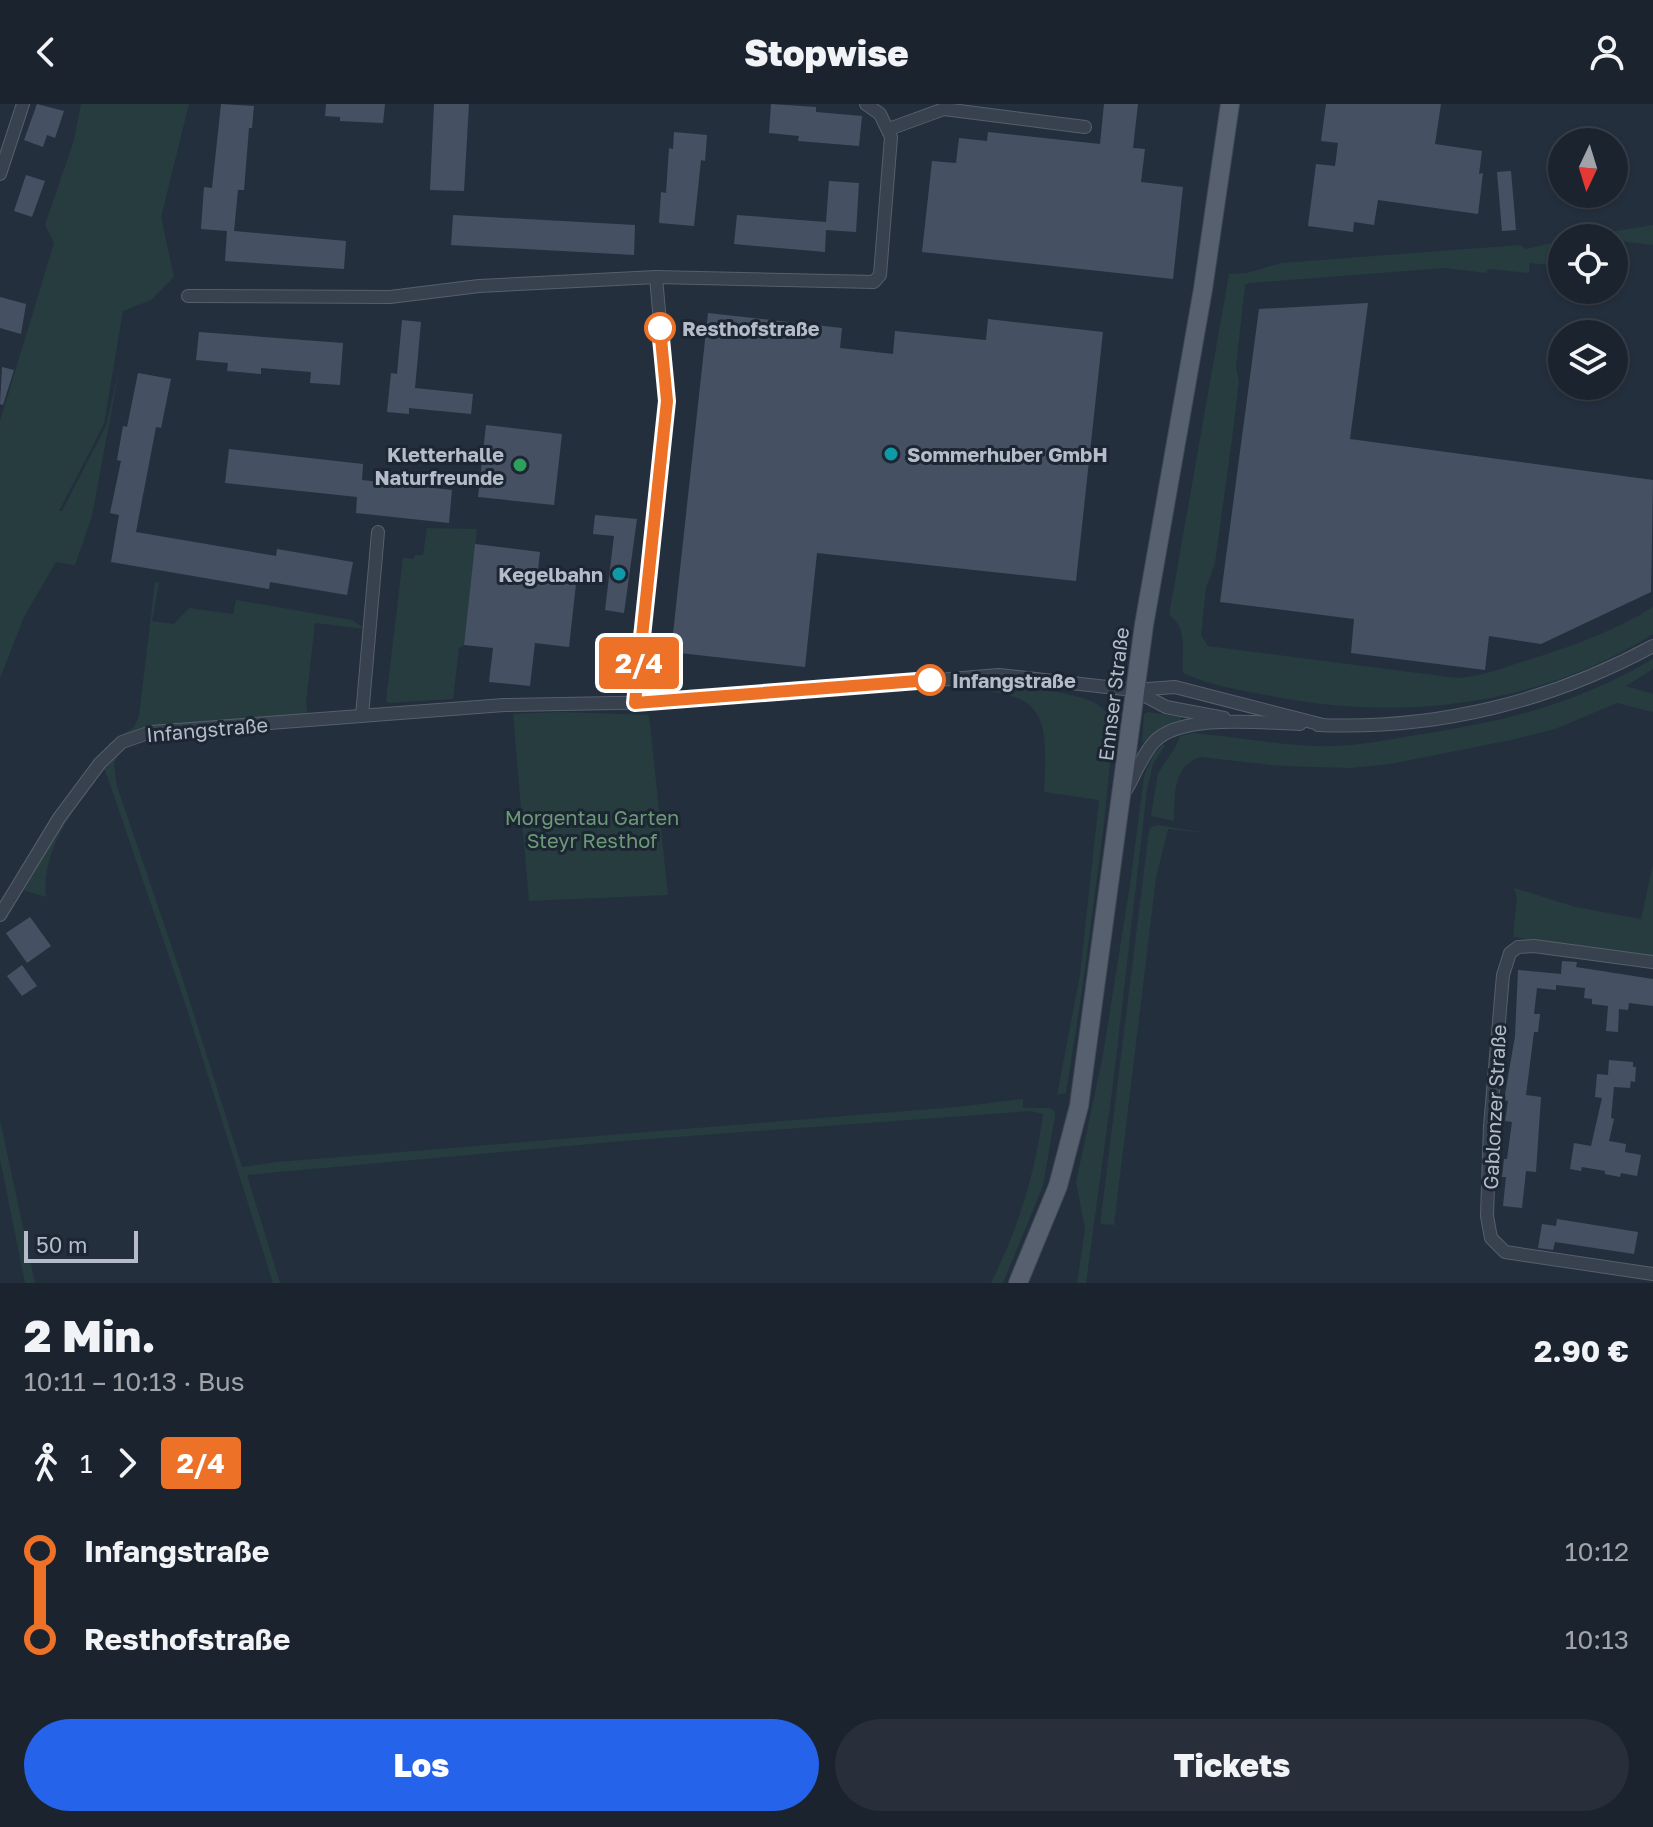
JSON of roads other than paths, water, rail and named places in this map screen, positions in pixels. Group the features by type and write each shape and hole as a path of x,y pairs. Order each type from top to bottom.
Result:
{"main road":[{"name":"Ennser Straße","path":"1018,1283 1058,1186 1079,1106 1134,690 1160,522 1203,289 1230,104"}],"street":[{"path":"0,174 23,104"},
{"path":"188,296 390,297 479,286 656,277 871,282 880,275 892,147 889,129 876,109 866,104"},
{"path":"889,129 944,109 1085,127"},
{"path":"635,703 667,401 656,277"},
{"path":"362,716 378,532"},
{"path":"1122,799 1148,751 1160,737 1187,726 1247,722 1323,725 1408,722 1495,709 1581,681 1653,646"},
{"name":"Infangstraße","path":"0,915 59,818 100,763 122,742 136,735 362,716 554,703 635,703 999,675 1134,690"},
{"path":"1134,690 1175,687 1323,725"},
{"path":"1134,690 1171,709 1247,722"},
{"name":"Gablonzer Straße","path":"1653,962 1534,946 1518,947 1510,953 1503,975 1494,1070 1487,1216 1491,1238 1505,1252 1653,1274"}],"place":[{"name":"Resthofstraße","path":"660,328"},
{"name":"Sommerhuber GmbH","path":"891,454"},
{"name":"Kletterhalle Naturfreunde","path":"520,465"},
{"name":"Kegelbahn","path":"619,574"},
{"name":"Infangstraße","path":"930,680"}],"park label":[{"name":"Morgentau Garten Steyr Resthof","path":"592,828"}]}
